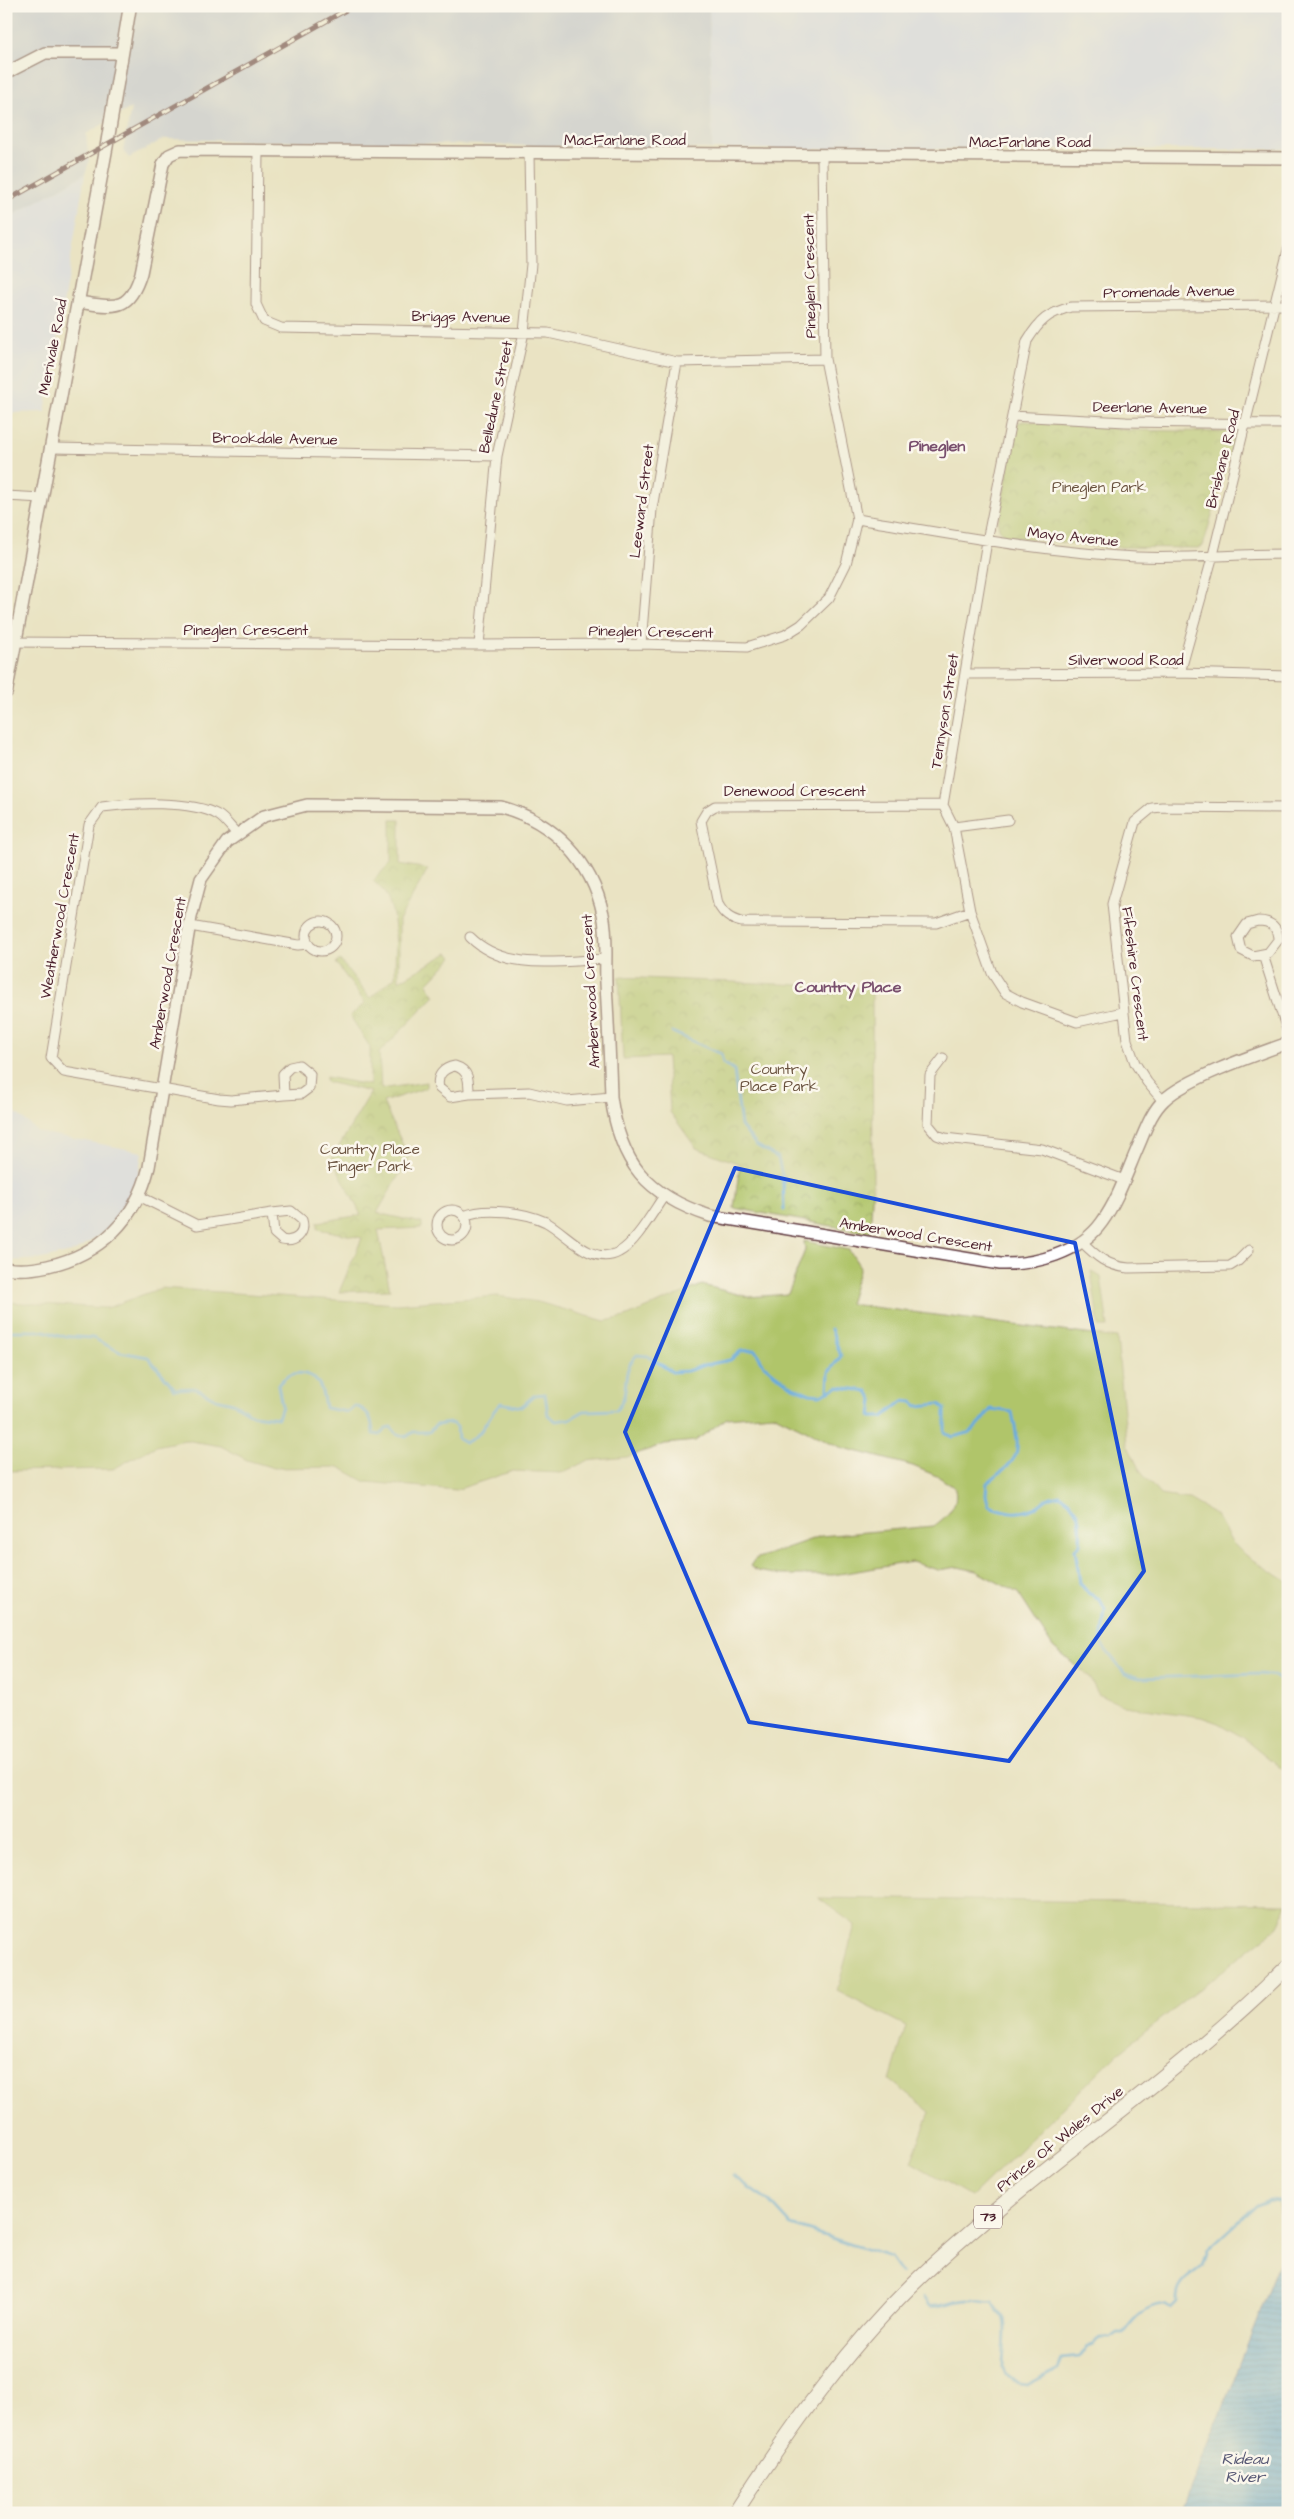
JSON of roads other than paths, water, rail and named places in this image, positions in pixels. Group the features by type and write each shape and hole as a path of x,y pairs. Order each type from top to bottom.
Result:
{"main road":[{"name":"Merivale Road","path":"6,692 11,642 52,448 130,6"},
{"name":"Prince Of Wales Drive","path":"735,2513 798,2420 834,2374 881,2318 931,2266 976,2226 1229,2023 1288,1966"}],"street":[{"path":"6,74 45,53 121,53"},
{"name":"MacFarlane Road","path":"78,302 118,306 129,300 137,288 141,273 163,164 169,155 180,150 822,157 1288,158"},
{"name":"Briggs Avenue","path":"258,152 256,304 264,321 281,328 548,332 677,362 825,359"},
{"name":"Belledune Street","path":"479,646 497,456 524,332 531,264 529,154"},
{"name":"Pineglen Crescent","path":"11,642 479,646 641,644 748,647 785,635 801,625 829,598 846,564 857,519 825,359 822,157"},
{"name":"Brisbane Road","path":"1180,673 1213,555 1288,250"},
{"name":"Promenade Avenue","path":"1052,312 1071,307 1288,305"},
{"name":"Tennyson Street","path":"943,805 987,541 1027,340 1037,325 1052,312"},
{"name":"Leeward Street","path":"641,644 652,509 677,362"},
{"name":"Deerlane Avenue","path":"1012,416 1126,422 1288,424"},
{"name":"Brookdale Avenue","path":"52,448 497,456"},
{"path":"6,496 42,498"},
{"name":"Mayo Avenue","path":"857,519 987,541 1138,557 1198,558 1213,555 1288,554"},
{"name":"Silverwood Road","path":"965,674 1180,673 1288,676"},
{"name":"Weatherwood Crescent","path":"163,1089 64,1072 51,1058 89,825 102,807 117,805 192,805 218,815 237,834"},
{"name":"Amberwood Crescent","path":"6,1268 33,1269 55,1264 76,1258 97,1247 113,1233 139,1196 149,1167 190,926 201,880 227,842 237,834 264,816 307,805 485,805 523,813 559,838 576,854 589,874 604,915 611,1097 614,1121 631,1162 645,1179 664,1196 682,1207 710,1216 1000,1264 1022,1264 1044,1258 1065,1251 1082,1241 1101,1224 1113,1205 1151,1119 1162,1101 1180,1086 1287,1041"},
{"path":"943,805 954,827 970,911 992,973 1005,993 1022,1002 1077,1022 1123,1012"},
{"name":"Denewood Crescent","path":"943,805 715,806 707,811 701,822 718,904 722,912 734,920 741,922 936,923 970,911"},
{"name":"Fifeshire Crescent","path":"1162,1101 1135,1063 1127,1040 1112,904 1134,822 1152,808 1162,807 1288,808"},
{"path":"954,827 1008,820"},
{"path":"1258,920 1270,922 1278,934 1276,946 1263,956 1246,954 1241,950 1237,942 1242,928 1258,920"},
{"path":"190,926 298,945 308,944"},
{"path":"470,937 481,948 490,952 530,963 605,959"},
{"path":"1263,956 1287,1041"},
{"path":"943,1058 930,1075 928,1124 937,1135 1042,1149 1124,1180"},
{"path":"163,1089 231,1100 284,1095"},
{"path":"469,1094 529,1092 567,1101 611,1097"},
{"path":"139,1196 197,1225 272,1213"},
{"path":"464,1216 473,1213 501,1212 524,1215 546,1222 589,1252 600,1256 611,1256 627,1246 664,1196"},
{"path":"1082,1241 1094,1254 1113,1266 1129,1268 1230,1266 1249,1250"}],"water":[{"name":"Rideau River","path":"1288,2242 1288,2513 1181,2513 1276,2272"}],"waterway":[{"path":"672,1032 721,1054 723,1063 734,1070 741,1126 756,1145 778,1158 783,1179 784,1210"},
{"path":"828,1391 829,1372 841,1356 831,1329"},
{"path":"6,1331 45,1331 59,1336 93,1338 120,1352 148,1357 175,1389 195,1388 216,1399 233,1403 253,1415 278,1418 282,1406 278,1385 292,1374 309,1375 319,1384 325,1408 348,1412 355,1406 364,1410 369,1416 373,1434 380,1435 386,1428 391,1427 396,1433 406,1437 413,1432 429,1432 436,1425 451,1423 457,1427 458,1439 465,1443 477,1435 501,1403 521,1407 535,1395 545,1394 548,1415 556,1421 570,1419 584,1411 616,1410 624,1397 628,1369 637,1355 648,1356 672,1372 687,1371 730,1360 741,1351 755,1350 764,1365 775,1374 793,1387 810,1394 820,1395 838,1387 868,1391 873,1400 871,1417 883,1417 903,1401 912,1402 917,1406 939,1404 945,1408 945,1432 952,1437 971,1431 979,1425 991,1409 1012,1412 1017,1438 1016,1454 1007,1467 987,1483 986,1495 989,1506 1018,1512 1030,1510 1048,1498 1060,1495 1073,1505 1079,1516 1081,1529 1080,1545 1075,1549 1080,1583 1088,1593 1100,1599 1105,1610 1101,1644 1125,1674 1140,1678 1260,1674 1276,1676 1288,1685"},
{"path":"733,2176 769,2201 791,2225 890,2257 901,2273"},
{"path":"924,2297 930,2306 940,2306 965,2300 993,2302 1003,2317 1005,2324 1003,2367 1005,2373 1019,2384 1027,2385 1058,2369 1062,2359 1079,2357 1087,2346 1101,2338 1111,2338 1118,2333 1123,2333 1136,2317 1151,2307 1165,2304 1171,2308 1177,2302 1177,2295 1181,2285 1203,2266 1208,2249 1257,2204 1270,2199 1288,2201"}],"railway":[{"path":"6,201 353,6"}],"district":[{"name":"Pineglen","path":"937,446"},
{"name":"Country Place","path":"848,987"}],"park label":[{"name":"Pineglen Park","path":"1099,487"},
{"name":"Country Place Park","path":"779,1078"},
{"name":"Country Place Finger Park","path":"370,1158"}]}
